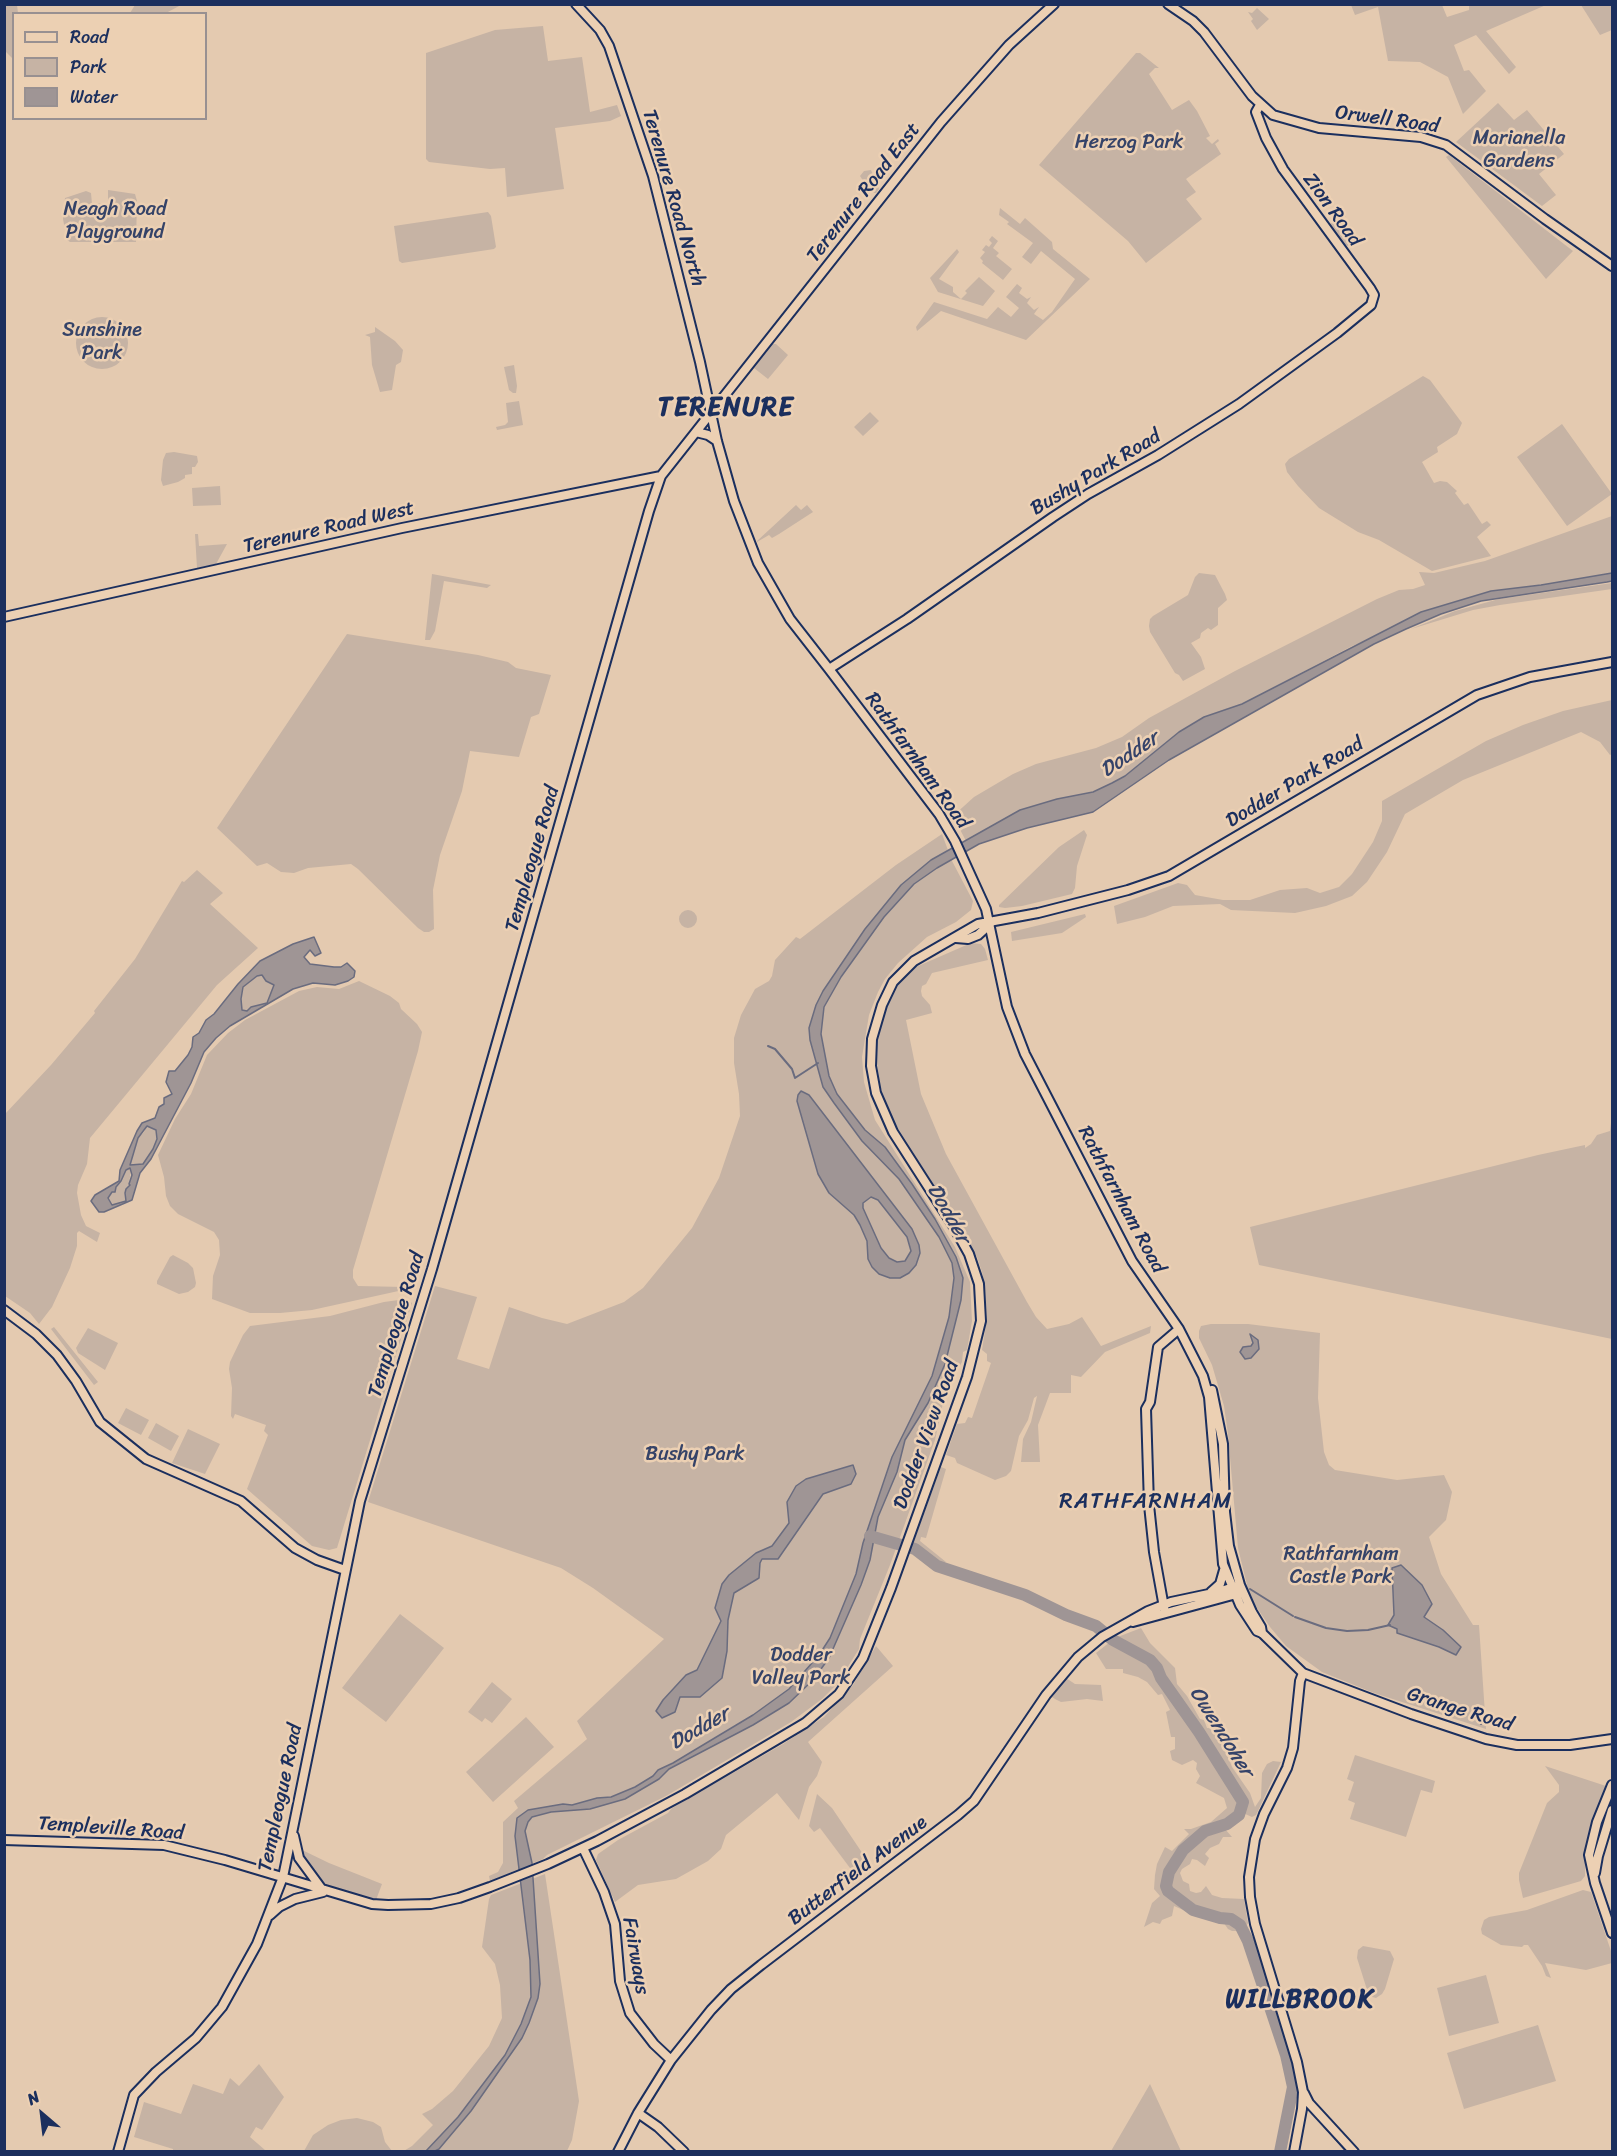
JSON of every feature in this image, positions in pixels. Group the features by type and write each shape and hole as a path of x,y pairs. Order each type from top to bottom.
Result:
{"main road":[{"name":"Terenure Road North","path":"576,4 600,30 609,46 653,176 711,412"},
{"name":"Terenure Road East","path":"661,476 941,122 1009,45 1054,4"},
{"name":"Orwell Road","path":"1168,4 1204,32 1260,105 1273,115 1294,123 1319,128 1421,137 1446,145 1612,266"},
{"name":"Zion Road","path":"1260,105 1256,112 1266,138 1283,169 1370,288 1373,299"},
{"path":"1266,138 1266,128 1273,115"},
{"name":"Bushy Park Road","path":"830,669 908,619 1090,493 1158,455 1239,404 1366,310 1373,299"},
{"name":"Rathfarnham Road","path":"711,412 734,501 758,563 790,619 939,814 963,856 984,904 1007,1007 1025,1054 1132,1261 1179,1329 1196,1361 1209,1397 1224,1569 1257,1631 1262,1633 1303,1673"},
{"path":"696,432 708,435 717,441"},
{"name":"Terenure Road West","path":"4,617 402,528 661,476"},
{"name":"Templeogue Road","path":"118,2151 134,2095 148,2079 192,2042 209,2024 257,1944 283,1877 360,1501 432,1269 661,476"},
{"name":"Dodder Park Road","path":"990,924 1128,890 1159,880 1199,860 1453,707 1477,695 1530,677 1612,662"},
{"name":"Dodder View Road","path":"515,1878 583,1848 695,1789 798,1728 829,1704 848,1683 863,1658 967,1377 980,1331 981,1300 975,1270 965,1246 899,1142 882,1110 872,1075 871,1048 879,1013 886,994 897,976 914,961 956,938 968,939 978,935 990,924"},
{"path":"4,1310 36,1334 57,1355 76,1381 100,1422 146,1459 241,1501 295,1548 317,1560 345,1570"},
{"name":"Rathfarnham Road","path":"1179,1329 1201,1359 1214,1396 1223,1444 1225,1512 1237,1590"},
{"path":"1164,1609 1148,1491 1146,1410 1158,1347 1179,1329"},
{"path":"1209,1593 1220,1584 1224,1569"},
{"name":"Butterfield Avenue","path":"1164,1609 1209,1593 1237,1590"},
{"name":"Butterfield Avenue","path":"618,2151 638,2113 671,2060 711,2010 731,1989 974,1801 1052,1687 1078,1657 1135,1617 1237,1590"},
{"path":"1294,2151 1303,2106 1303,2092 1297,2062 1255,1924 1249,1877 1255,1839 1264,1814 1287,1768 1293,1748 1300,1680 1303,1673"},
{"name":"Grange Road","path":"1303,1673 1411,1714 1497,1741 1517,1745 1560,1745 1612,1739"},
{"path":"1612,1785 1597,1822 1589,1855 1594,1880 1612,1933"},
{"path":"1594,1880 1598,1856 1612,1809"},
{"path":"268,1916 279,1907 302,1896 325,1890 299,1858 292,1829"},
{"name":"Templeville Road","path":"4,1840 164,1845 192,1851 372,1904 420,1905 459,1898 515,1878"},
{"name":"Fairways","path":"583,1848 604,1892 615,1924 620,1981 630,2013 654,2044 671,2060"},
{"path":"1303,2092 1317,2113 1354,2151"},
{"path":"1303,2106 1317,2113"},
{"path":"638,2113 658,2127 684,2151"}],"green space":[{"path":"135,4 181,5 168,12 131,12"},
{"path":"4,5 17,5 18,12 12,12 12,58 5,51"},
{"path":"1351,5 1442,5 1447,17 1469,10 1469,5 1546,5 1486,31 1516,67 1509,74 1476,35 1454,45 1464,71 1469,70 1486,91 1463,114 1448,77 1420,62 1388,61 1378,7 1355,15"},
{"path":"1581,5 1612,5 1612,30 1600,35"},
{"path":"1257,8 1269,19 1257,30 1248,12 1252,13"},
{"path":"543,26 548,61 582,57 590,112 617,105 621,116 610,121 555,128 564,189 507,197 505,168 490,169 429,162 426,159 426,53 495,30"},
{"name":"Herzog Park","path":"1136,53 1140,53 1159,68 1155,68 1149,74 1172,110 1189,100 1210,136 1206,138 1212,144 1218,139 1219,141 1215,144 1221,154 1186,179 1196,192 1186,199 1202,219 1146,263 1128,241 1039,165"},
{"name":"Marianella Gardens","path":"1498,103 1514,120 1527,110 1564,154 1539,174 1556,195 1542,206 1456,142"},
{"path":"1449,155 1573,251 1546,279 1446,157"},
{"path":"871,170 879,189 876,193 871,193 860,176 864,171"},
{"name":"Neagh Road Playground","path":"108,190 135,194 137,201 136,242 70,242 67,240 63,219 65,198 86,191 91,193 92,204 108,203"},
{"path":"1000,208 1020,224 1025,218 1052,242 1053,249 1090,279 1026,340 941,311 917,331 916,327 934,302 987,319 998,307 1011,317 1019,308 1006,297 1017,284 1022,288 1019,293 1027,299 1031,297 1027,303 1034,310 1039,307 1034,314 1043,320 1052,312 1075,279 1041,251 1031,264 1022,257 1033,243 1007,224 1009,222 999,215"},
{"path":"488,212 491,216 496,247 494,249 402,263 399,261 394,226"},
{"path":"1343,212 1346,216 1342,220 1355,240 1348,246 1342,244 1329,225"},
{"path":"992,236 998,241 993,248 999,253 996,256 1012,269 1003,280 982,263 980,258 985,252 982,250 986,245 989,247 992,243 989,240"},
{"path":"957,249 959,252 939,279 953,287 953,292 961,299 967,293 965,291 979,277 995,291 983,306 938,292 930,278"},
{"name":"Sunshine Park","path":"97,317 107,317 121,324 128,343 121,362 107,369 97,369 87,365 80,358 76,348 76,338 80,328 87,321"},
{"path":"375,327 395,341 403,350 401,362 396,365 392,390 380,392 372,365 370,337 365,335 375,332"},
{"path":"773,344 788,355 768,379 754,368"},
{"path":"514,365 516,393 509,390 504,367"},
{"path":"1423,376 1430,380 1462,423 1457,434 1437,447 1438,452 1422,462 1434,483 1447,482 1457,491 1455,493 1464,505 1468,503 1482,524 1487,521 1491,525 1477,537 1491,556 1432,571 1379,540 1358,532 1319,508 1287,472 1285,464 1289,459"},
{"path":"519,401 523,425 497,430 496,427 508,422 506,403"},
{"path":"870,412 879,421 863,436 854,427"},
{"path":"1562,424 1612,494 1567,526 1517,457"},
{"path":"166,453 197,456 198,462 195,467 192,467 192,474 185,475 185,478 178,482 163,486 161,480 163,460"},
{"path":"220,486 221,505 193,506 192,488"},
{"path":"796,505 801,510 807,505 813,512 772,538 769,535 757,542 757,541"},
{"path":"1612,516 1612,573 1491,591 1352,646 1242,704 1204,717 1179,732 1113,783 1093,792 1057,799 1020,810 966,841 953,816 974,797 1013,774 1036,764 1096,748 1122,737 1149,718 1235,671 1377,599 1399,590 1425,585 1419,572 1434,573 1485,561"},
{"path":"195,534 198,534 199,546 227,544 216,564 197,568"},
{"path":"1199,573 1215,575 1227,600 1218,608 1218,625 1211,630 1208,628 1201,633 1200,638 1191,643 1201,657 1205,669 1183,681 1175,673 1150,632 1150,619 1188,595"},
{"path":"432,574 491,585 487,588 444,581 435,631 430,640 425,640"},
{"path":"1612,583 1612,589 1473,610 1411,629 1455,611 1499,599"},
{"path":"347,634 478,655 508,662 516,668 551,675 539,714 531,717 519,757 470,751 462,791 440,855 433,890 434,929 429,932 418,928 351,864 308,868 294,873 281,872 267,863 257,866 217,828"},
{"path":"1612,700 1612,754 1610,755 1600,742 1581,732 1463,780 1405,814 1387,852 1367,882 1352,896 1326,906 1295,913 1231,910 1220,904 1173,906 1145,917 1117,924 1114,906 1178,883 1187,885 1195,895 1223,900 1250,900 1280,890 1307,888 1320,893 1339,887 1352,874 1373,842 1382,821 1382,801 1486,741 1563,711"},
{"path":"1084,830 1087,835 1077,866 1075,888 1072,894 1022,906 999,907 1059,847"},
{"name":"Bushy Park","path":"942,834 952,861 973,901 971,910 956,922 927,937 898,963 885,979 869,1015 862,1057 864,1082 875,1120 955,1247 970,1282 972,1321 967,1350 963,1352 962,1362 946,1389 935,1440 890,1565 860,1639 859,1649 837,1684 822,1699 791,1722 666,1796 543,1859 490,1881 489,1876 498,1872 503,1863 503,1822 518,1808 514,1801 587,1739 577,1721 664,1639 561,1568 368,1502 435,1286 477,1297 457,1359 489,1369 509,1307 567,1324 624,1302 643,1288 692,1228 719,1178 740,1116 734,1063 734,1038 741,1015 755,989 769,981 775,960 796,937 800,939 896,865"},
{"path":"197,870 223,893 210,904 258,948 217,985 90,1138 87,1164 77,1193 81,1215 86,1226 100,1233 97,1242 79,1231 77,1233 77,1246 70,1268 52,1307 39,1324 30,1313 5,1296 5,1114 95,1013 94,1011 135,959 182,881 184,882"},
{"path":"688,910 694,913 697,919 694,925 688,928 682,925 679,919 682,913"},
{"path":"1085,914 1086,917 1062,933 1012,941 1011,932"},
{"path":"971,943 981,944 988,960 932,973 921,991 932,1013 906,1020 921,1094 946,1154 1027,1302 1047,1329 1069,1324 1082,1317 1101,1346 1151,1326 1150,1333 1105,1352 1081,1377 1071,1375 1071,1393 1050,1393 1038,1425 1040,1462 1021,1462 1023,1439 1031,1422 1037,1396 1034,1398 1028,1420 1019,1436 1011,1471 1006,1476 995,1480 957,1463 955,1458 946,1455 957,1424 965,1423 968,1417 972,1418 991,1363 987,1361 987,1354 982,1350 987,1318 982,1272 977,1257 960,1227 894,1122 880,1086 877,1063 877,1043 882,1021 890,998 900,982 916,967"},
{"path":"262,975 266,981 274,985 267,1003 251,1007 247,1011 242,1010 243,987 257,976"},
{"path":"359,981 399,1003 401,1009 422,1032 353,1270 353,1278 358,1286 404,1287 403,1290 312,1310 280,1313 250,1313 212,1299 213,1276 220,1255 219,1240 214,1232 178,1214 170,1206 158,1155 175,1119 191,1094 207,1055 228,1033 245,1020 299,991 317,987 339,989"},
{"path":"1612,1115 1612,1339 1259,1265 1250,1227 1538,1155 1585,1145 1585,1148 1597,1135 1610,1131"},
{"path":"147,1125 156,1130 157,1139 153,1149 143,1164 129,1165 138,1138"},
{"path":"129,1168 131,1170 129,1184 131,1185 126,1201 113,1205 108,1198"},
{"path":"173,1255 193,1268 196,1283 195,1287 188,1292 179,1294 157,1284"},
{"path":"406,1299 412,1303 337,1548 329,1550 312,1546 247,1489 268,1435 264,1431 266,1425 235,1414 233,1419 231,1416 230,1362 250,1326 330,1316 384,1302"},
{"name":"Rathfarnham Castle Park","path":"1248,1324 1320,1333 1318,1398 1324,1452 1329,1465 1335,1470 1397,1480 1444,1475 1452,1492 1446,1520 1429,1537 1441,1574 1473,1625 1479,1625 1486,1729 1374,1693 1322,1672 1286,1646 1257,1608 1248,1589 1238,1548 1224,1406 1212,1365 1199,1338 1201,1326"},
{"path":"54,1327 98,1382 94,1385 51,1329"},
{"path":"88,1328 118,1343 105,1370 78,1353 76,1348"},
{"path":"126,1408 149,1420 141,1435 118,1423"},
{"path":"156,1423 179,1436 171,1451 148,1438"},
{"path":"188,1429 220,1444 205,1474 172,1463"},
{"path":"941,1467 946,1469 926,1538 921,1537 920,1541 946,1562 938,1565 912,1546"},
{"path":"400,1614 444,1648 386,1722 342,1688"},
{"path":"1141,1628 1150,1643 1175,1668 1177,1684 1200,1719 1204,1720 1207,1728 1223,1729 1226,1751 1232,1767 1250,1793 1255,1807 1261,1798 1262,1773 1267,1764 1273,1761 1281,1762 1256,1815 1252,1817 1243,1813 1241,1818 1225,1829 1232,1837 1223,1837 1219,1844 1210,1848 1205,1854 1209,1858 1205,1866 1192,1859 1180,1873 1183,1881 1189,1884 1190,1891 1201,1892 1206,1886 1212,1895 1244,1899 1248,1923 1245,1928 1242,1923 1236,1922 1242,1931 1228,1929 1221,1919 1197,1916 1174,1906 1172,1916 1162,1920 1160,1924 1153,1922 1144,1927 1152,1903 1160,1896 1154,1889 1155,1875 1157,1864 1165,1847 1172,1851 1189,1834 1184,1829 1211,1822 1227,1808 1224,1798 1196,1783 1200,1776 1196,1769 1197,1763 1193,1760 1182,1765 1172,1760 1170,1751 1175,1749 1175,1737 1171,1737 1166,1712 1170,1710 1162,1694 1158,1695 1147,1682 1138,1677 1123,1673 1123,1669 1106,1669 1096,1653 1115,1638","holes":["1176,1855 1180,1858 1171,1867 1168,1881 1174,1892 1187,1901 1185,1908 1169,1897 1161,1886 1164,1870"]},
{"path":"876,1646 893,1666 808,1742 822,1762 817,1776 809,1787 799,1820 777,1793 726,1835 721,1849 708,1861 676,1879 638,1885 615,1902 596,1860 598,1854 618,1840 668,1813 672,1808 783,1744 824,1717 853,1685"},
{"path":"1066,1678 1075,1684 1101,1685 1103,1701 1087,1699 1061,1702 1055,1699 1052,1697"},
{"path":"492,1682 512,1699 492,1723 485,1718 482,1722 468,1712"},
{"path":"526,1717 554,1747 493,1802 466,1772"},
{"path":"1355,1755 1435,1781 1432,1793 1421,1790 1406,1837 1350,1819 1355,1803 1348,1800 1354,1782 1347,1779"},
{"path":"1545,1766 1606,1786 1585,1851 1585,1876 1581,1881 1523,1898 1519,1873 1547,1803 1559,1792 1559,1785"},
{"path":"817,1794 832,1808 871,1866 856,1876 820,1828 814,1832 809,1826"},
{"path":"298,1848 382,1884 376,1900 317,1881"},
{"path":"545,1874 579,2101 572,2140 567,2151 402,2152 412,2146 433,2125 422,2114 432,2109 453,2091 489,2046 502,2018 500,1985 495,1964 482,1947 491,1895"},
{"path":"1583,1890 1591,1892 1612,1954 1612,1963 1586,1970 1545,1963 1551,1978 1546,1976 1528,1945 1522,1947 1501,1945 1482,1934 1484,1920 1489,1917 1527,1910"},
{"path":"1363,1946 1390,1951 1394,1959 1385,1989 1376,1998 1369,1996 1357,1958 1358,1950"},
{"path":"1486,1975 1499,2023 1449,2036 1437,1988"},
{"path":"1538,2025 1556,2081 1464,2109 1447,2053"},
{"path":"259,2064 284,2097 262,2130 256,2127 250,2137 264,2151 173,2151 173,2149 134,2137 144,2102 181,2114 193,2084 223,2094 230,2078 239,2086"},
{"path":"1150,2084 1181,2151 1111,2151"},
{"path":"357,2118 373,2122 381,2127 385,2142 392,2151 304,2151 313,2135 328,2125 341,2120"}],"water":[{"path":"1612,573 1612,581 1481,601 1441,614 1374,644 1169,760 1093,812 1027,828 979,844 914,884 884,917 841,977 824,1007 821,1034 829,1076 837,1094 865,1130 885,1147 935,1219 956,1257 963,1278 961,1300 945,1364 928,1403 905,1440 897,1472 878,1517 870,1560 861,1585 829,1658 813,1680 789,1703 753,1725 669,1769 659,1779 625,1799 590,1809 551,1812 532,1817 528,1822 525,1831 532,1863 540,1984 538,1998 522,2038 471,2111 439,2149 425,2152 458,2117 505,2055 521,2024 531,1997 530,1960 515,1836 517,1818 528,1810 563,1804 572,1805 597,1798 611,1797 635,1787 653,1776 658,1770 753,1715 789,1689 819,1655 830,1638 856,1574 863,1543 892,1457 932,1376 949,1317 954,1278 952,1263 939,1237 899,1179 862,1141 823,1087 810,1040 809,1028 816,1005 865,929 901,885 931,860 1020,810 1057,799 1093,792 1112,783 1125,776 1179,732 1204,717 1242,704 1421,612 1491,591"},
{"path":"314,937 321,953 315,956 310,950 304,957 310,964 341,967 347,963 355,971 354,977 335,985 313,983 293,989 230,1026 216,1038 204,1052 191,1083 151,1159 140,1173 132,1200 99,1212 91,1201 95,1195 119,1181 120,1170 137,1131 142,1123 155,1118 159,1107 164,1104 164,1098 172,1094 166,1082 169,1071 175,1071 188,1055 193,1037 199,1033 206,1020 214,1014 260,961 293,944","holes":["262,975 266,981 274,985 267,1003 251,1007 247,1011 242,1010 243,987 257,976","147,1126 156,1130 157,1139 143,1164 130,1165 138,1138","130,1168 132,1175 125,1193 126,1201 112,1205 108,1198 112,1192 115,1192 126,1170"]},
{"path":"801,1091 809,1095 912,1229 920,1253 916,1265 909,1273 900,1278 890,1278 879,1274 872,1267 868,1259 867,1241 860,1225 854,1215 829,1193 818,1174 797,1101","holes":["871,1197 878,1200 907,1237 911,1251 905,1261 897,1262 889,1258 881,1248 863,1208 863,1203"]},
{"path":"1250,1334 1258,1340 1259,1349 1251,1358 1245,1359 1240,1352 1243,1347 1251,1346 1253,1343"},
{"path":"853,1465 856,1474 851,1484 823,1494 778,1559 762,1559 759,1578 734,1593 728,1620 727,1651 722,1678 700,1697 680,1697 675,1712 662,1718 656,1711 686,1675 697,1670 721,1621 715,1608 722,1584 729,1575 756,1553 772,1546 789,1523 787,1502 796,1486 806,1479"},
{"path":"1401,1565 1422,1585 1432,1604 1424,1617 1443,1630 1461,1647 1456,1655 1397,1633 1397,1629 1388,1625 1394,1615 1392,1568"}],"waterway":[{"path":"768,1046 775,1049 792,1069 795,1078 818,1063"},
{"name":"Owendoher","path":"870,1536 915,1549 937,1566 1025,1595 1066,1615 1096,1626 1113,1640 1150,1660 1157,1668 1161,1678 1199,1732 1243,1802 1239,1815 1227,1824 1205,1831 1183,1850 1169,1872 1166,1886 1168,1891 1193,1910 1231,1919 1240,1925 1248,1941 1286,2055 1293,2087 1280,2152"},
{"path":"1250,1589 1293,1616"},
{"path":"1295,1617 1326,1628 1347,1631 1368,1630 1390,1625"},
{"path":"1480,1707 1481,1724"},
{"path":"1324,2126 1347,2152"}],"district":[{"name":"TERENURE","path":"726,408"},
{"name":"RATHFARNHAM","path":"1146,1502"},
{"name":"WILLBROOK","path":"1300,2000"}],"water label":[{"name":"Dodder","path":"1130,755"},
{"name":"Dodder","path":"948,1214"},
{"name":"Dodder","path":"700,1729"}],"park label":[{"name":"Dodder Valley Park","path":"801,1668"}]}
